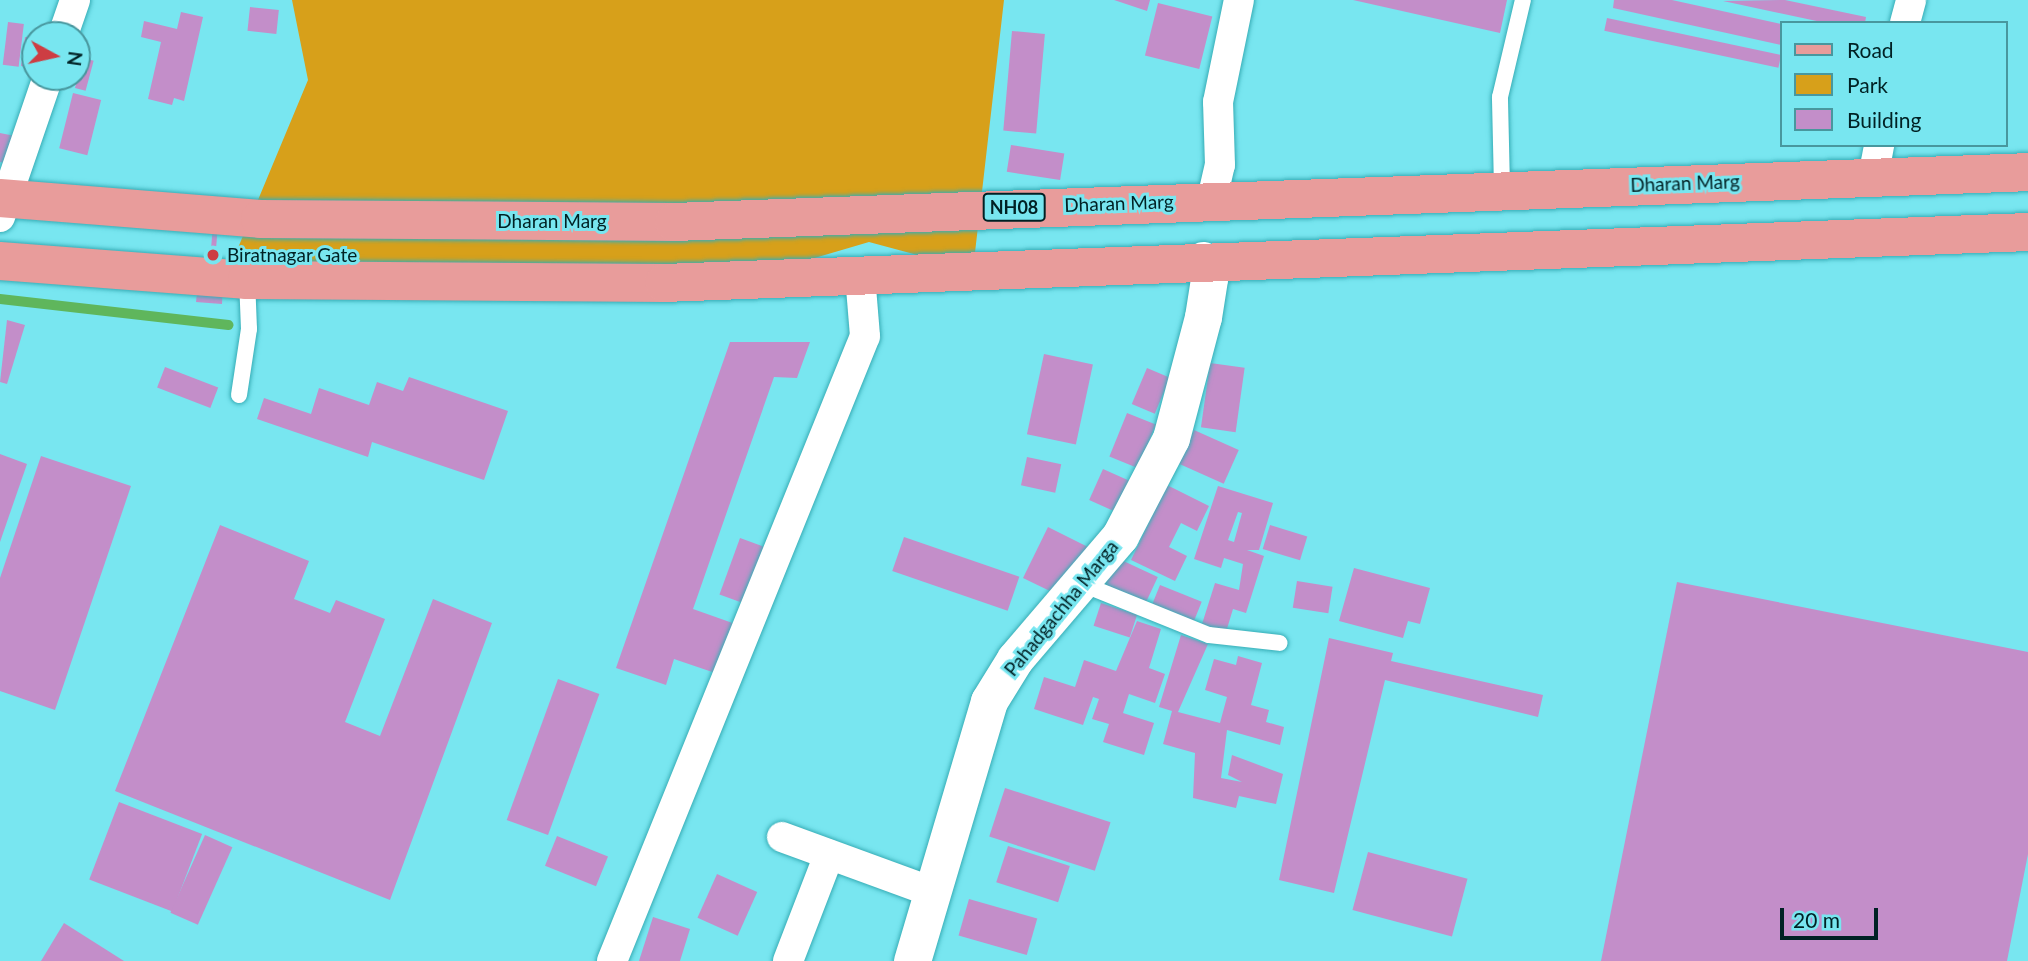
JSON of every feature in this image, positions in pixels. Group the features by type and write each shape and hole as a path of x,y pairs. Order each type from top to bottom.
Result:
{"main road":[{"name":"Dharan Marg","path":"2,204 260,219 674,222 1502,188 1876,161 2028,172"},
{"path":"0,261 247,280 664,283 1203,260 2028,232"}],"street":[{"path":"68,21 75,0"},
{"path":"1212,199 1220,165 1218,102 1239,0"},
{"path":"1906,21 1911,0"},
{"path":"2,204 43,91"},
{"name":"Pahadgachha Marga","path":"912,961 989,701 1080,583 1120,536 1171,438 1203,317 1209,278 1203,260"},
{"path":"612,961 865,336 859,275"},
{"path":"782,838 932,892"},
{"path":"788,961 829,855"}],"lane":[{"path":"1502,188 1500,97 1524,0"},
{"path":"239,395 249,329 247,280"},
{"path":"1080,583 1209,635 1280,643"}],"green space":[{"path":"292,0 1004,0 973,270 869,242 740,280 225,279 308,80"}],"building":[{"path":"1114,0 1150,0 1147,11"},
{"path":"1353,0 1507,0 1500,33"},
{"path":"1614,0 1672,0 1780,24 1780,45 1613,8"},
{"path":"1785,0 1866,17 1865,21 1817,21 1723,1"},
{"path":"1158,3 1212,17 1199,69 1145,55"},
{"path":"250,7 279,10 276,34 247,31"},
{"path":"181,12 203,17 184,101 174,98 172,105 148,99 161,42 141,37 144,21 177,29"},
{"path":"1607,18 1780,55 1780,60 1778,68 1604,31"},
{"path":"8,22 21,24 19,67 3,65"},
{"path":"1012,31 1045,34 1036,133 1003,131"},
{"path":"73,93 101,100 87,155 59,148"},
{"path":"0,133 15,136 10,164 0,162"},
{"path":"1011,145 1064,153 1060,180 1007,172"},
{"name":"Biratnagar Gate","path":"213,225 218,225 213,285 223,286 222,304 196,302 198,284 208,285"},
{"path":"7,320 25,325 7,384 0,382"},
{"path":"730,342 810,342 797,378 774,377 693,609 741,626 724,676 674,659 666,685 616,668"},
{"path":"1044,354 1093,364 1076,445 1027,434"},
{"path":"1210,363 1245,368 1236,432 1201,427"},
{"path":"165,367 218,387 210,408 157,388"},
{"path":"1147,368 1170,378 1155,414 1132,404"},
{"path":"409,377 508,411 484,480 372,442 368,457 257,419 264,398 311,414 319,388 369,405 377,382 403,391"},
{"path":"1127,413 1156,425 1138,468 1109,457"},
{"path":"1194,430 1239,450 1224,484 1179,464"},
{"path":"0,454 27,464 0,542"},
{"path":"41,456 131,486 55,710 0,691 0,578"},
{"path":"1027,457 1061,464 1055,493 1021,485"},
{"path":"1103,469 1130,481 1117,512 1089,500"},
{"path":"1167,485 1209,506 1197,531 1181,523 1169,547 1187,556 1175,581 1131,560"},
{"path":"1218,486 1273,503 1259,550 1247,550 1264,556 1246,613 1233,609 1226,632 1202,624 1215,583 1239,590 1243,564 1224,558 1221,568 1194,559","holes":["1238,512 1242,513 1234,542 1228,540"]},
{"path":"220,525 309,561 294,599 330,613 336,600 385,619 345,722 380,736 433,599 492,623 390,900 115,791"},
{"path":"1270,525 1307,536 1300,560 1263,549"},
{"path":"1048,527 1090,548 1054,593 1023,578"},
{"path":"904,537 1019,577 1008,611 892,571"},
{"path":"740,538 768,548 748,605 719,594"},
{"path":"1117,558 1158,577 1145,605 1104,586"},
{"path":"1354,568 1430,588 1420,624 1408,621 1403,638 1339,621"},
{"path":"1297,581 1333,587 1328,613 1293,608"},
{"path":"1677,582 2028,652 2028,854 2007,961 1601,961"},
{"path":"1160,585 1202,602 1193,624 1151,607"},
{"path":"1101,603 1137,615 1130,638 1094,626"},
{"path":"1137,621 1161,629 1149,668 1165,674 1155,703 1129,694 1123,713 1154,723 1144,755 1103,742 1109,724 1092,719 1099,699 1093,697 1083,725 1034,709 1044,677 1075,687 1084,660 1116,671"},
{"path":"1181,635 1208,644 1178,712 1220,723 1227,697 1205,690 1214,659 1236,665 1238,656 1262,663 1251,705 1269,710 1266,722 1284,727 1280,745 1227,730 1221,778 1242,782 1228,775 1232,755 1283,774 1276,804 1239,796 1236,808 1193,798 1195,753 1163,744 1172,711 1159,707"},
{"path":"1329,638 1393,653 1391,661 1543,695 1538,717 1385,680 1334,893 1279,880"},
{"path":"558,679 599,694 548,835 507,820"},
{"path":"1005,788 1111,822 1095,871 989,837"},
{"path":"119,802 202,834 172,911 89,879"},
{"path":"205,835 232,847 198,925 170,913"},
{"path":"557,836 608,857 596,886 545,866"},
{"path":"1008,846 1070,866 1058,902 996,882"},
{"path":"1368,852 1467,879 1452,937 1352,910"},
{"path":"717,874 757,892 738,936 697,918"},
{"path":"969,899 1037,919 1027,955 959,936"},
{"path":"653,917 690,929 680,961 639,961"},
{"path":"64,923 124,961 41,961"}],"waterway":[{"path":"0,299 229,325"}],"place":[{"name":"Biratnagar Gate","path":"213,255"}]}
